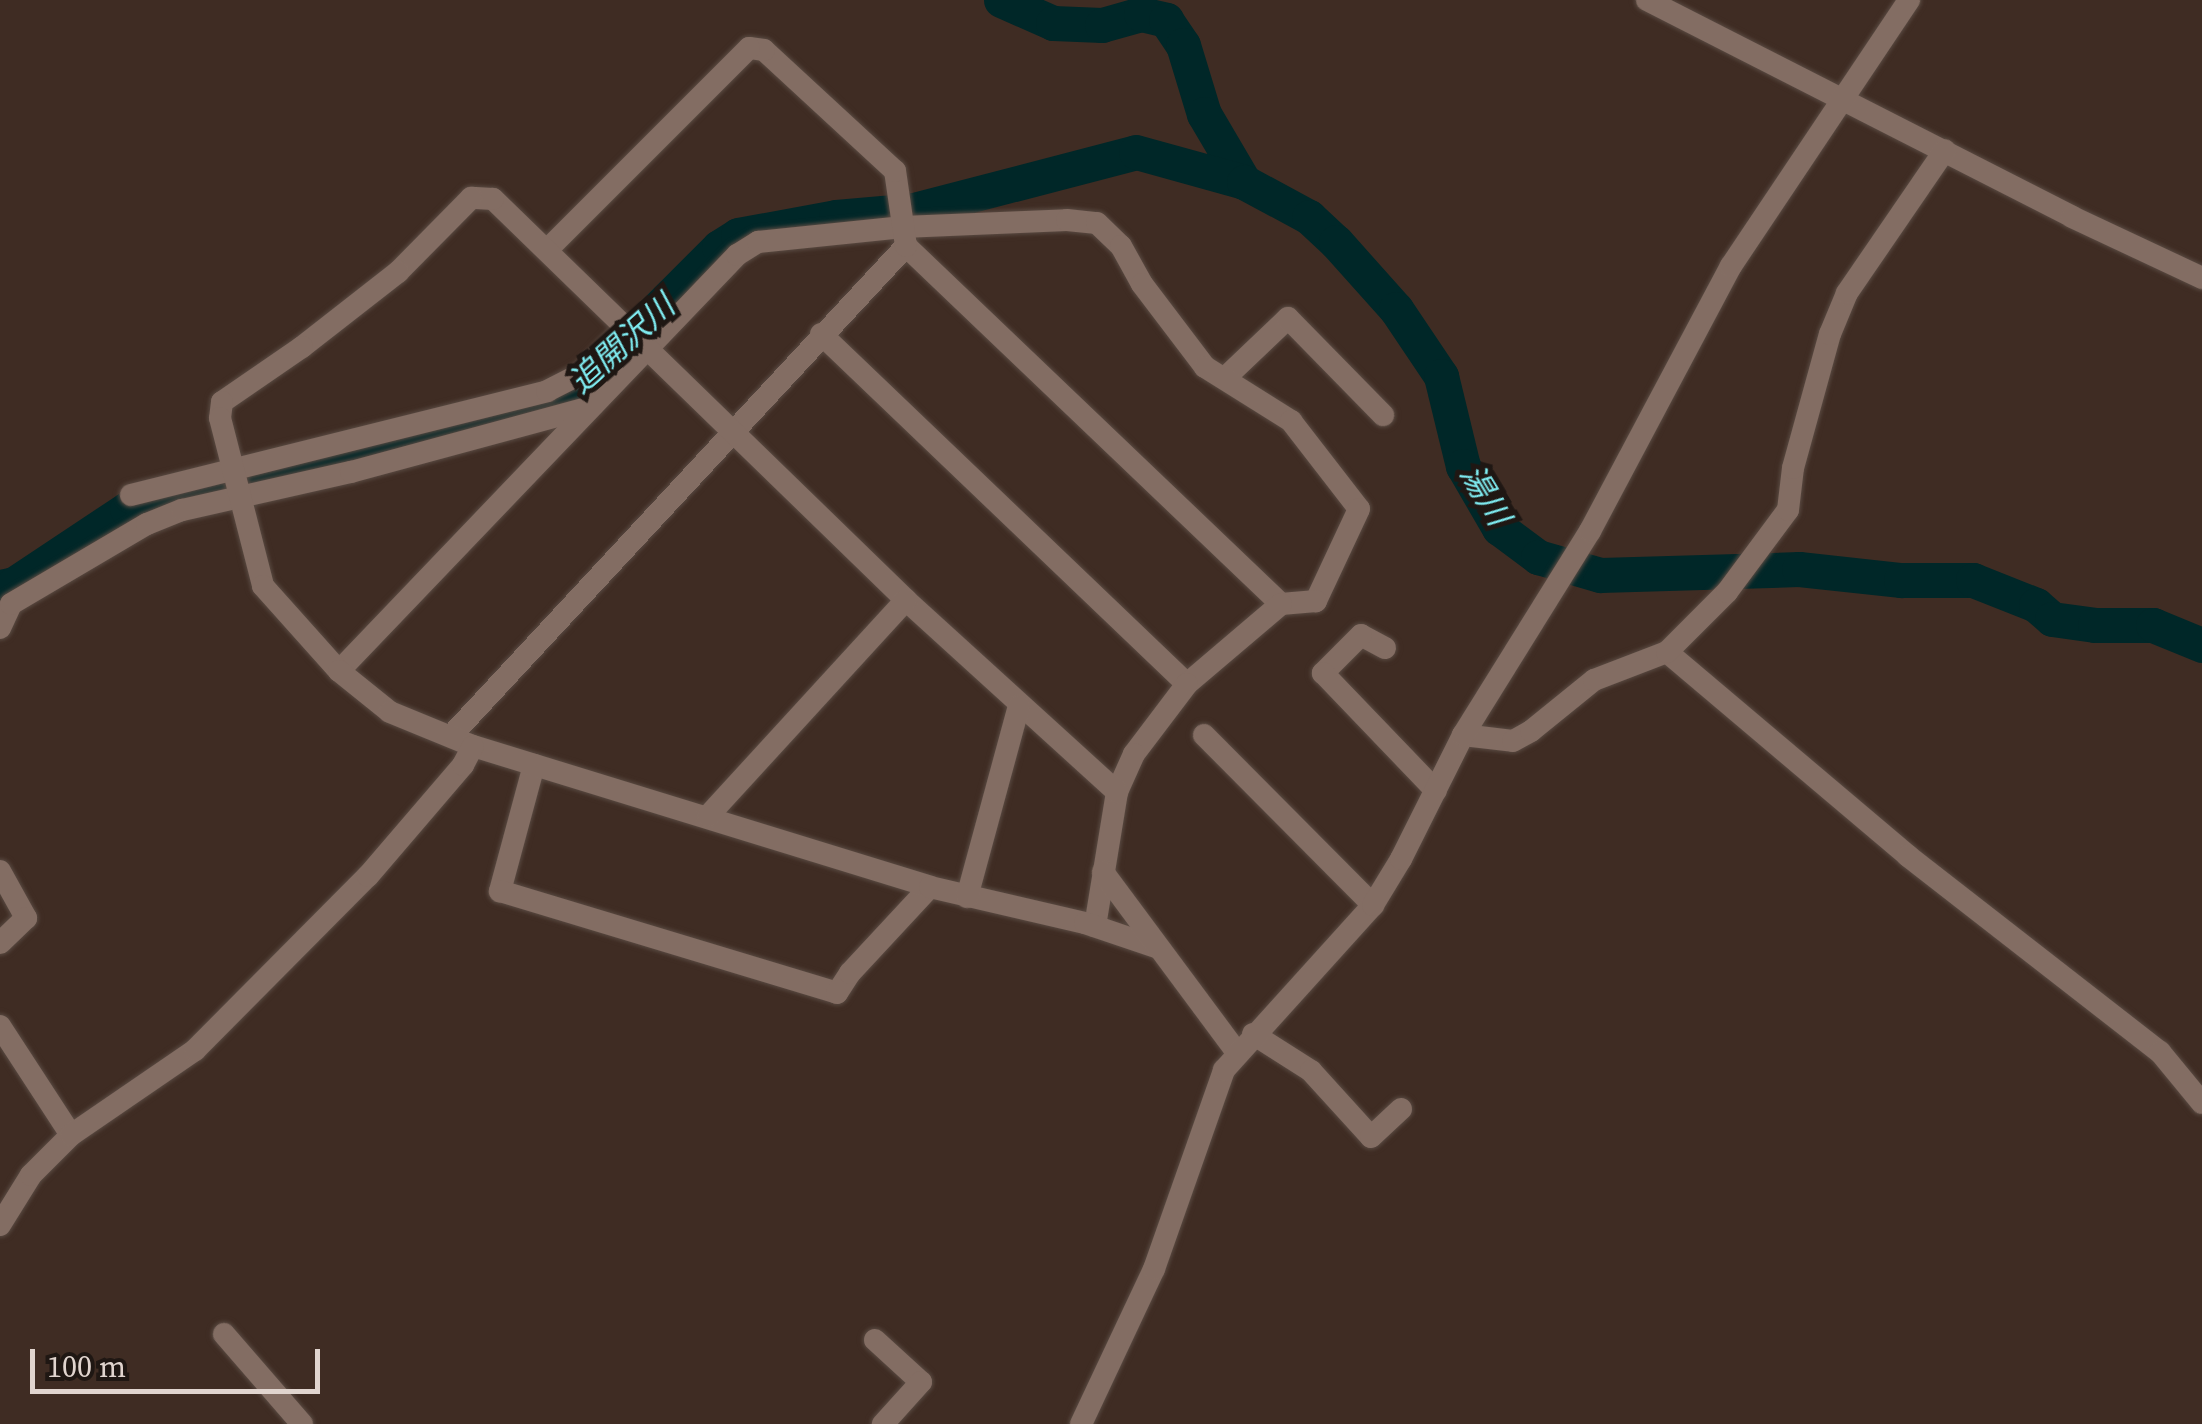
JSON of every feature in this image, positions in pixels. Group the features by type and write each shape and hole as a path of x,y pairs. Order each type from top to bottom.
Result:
{"street":[{"path":"1647,0 2202,278"},
{"path":"1081,1424 1154,1269 1216,1086 1244,1043 1373,905 1463,735 1560,584 1656,413 1730,266 1908,0"},
{"path":"547,250 749,48 764,50 895,172 903,223 1281,604"},
{"path":"1463,735 1514,740 1594,680 1667,652 1727,592 1788,510 1809,410 1830,334 1847,293 1946,150"},
{"path":"1117,792 906,600 493,199 471,198 398,272 302,347 222,402 220,418 263,586 339,671 390,712 534,765 930,887 1095,926 1156,946"},
{"path":"0,628 5,604 148,524 236,482 547,391 581,374 638,336 758,242 903,223 1067,220 1097,224 1120,246 1142,284 1205,368 1290,422 1359,508 1316,602 1281,604 1187,684 1142,743 1117,792 1095,926"},
{"path":"0,1225 31,1176 71,1135 194,1050 368,876 463,765 462,741 732,429 821,334 903,223"},
{"path":"1226,378 1288,318 1383,415"},
{"path":"821,334 1187,684"},
{"path":"339,671 589,407 638,336"},
{"path":"131,495 236,482 589,407"},
{"path":"708,816 906,600"},
{"path":"1385,648 1360,635 1323,674 1436,791"},
{"path":"1667,652 1908,856 2160,1052 2202,1103"},
{"path":"967,897 1020,706"},
{"path":"1204,735 1373,905"},
{"path":"534,765 500,891 837,993 850,973 930,887"},
{"path":"0,871 26,918 0,943"},
{"path":"1102,872 1156,946 1244,1043 1311,1070 1371,1136 1401,1109"},
{"path":"0,1026 71,1135"},
{"path":"224,1334 302,1424"},
{"path":"875,1340 921,1382 884,1424"}],"waterway":[{"name":"湯川","path":"1001,0 1053,23 1102,25 1141,14 1166,20 1183,45 1204,114 1244,182"},
{"name":"追開沢川","path":"0,587 14,584 127,509 571,395 600,373 631,335 719,247 738,235 836,217 914,210 1136,152 1244,182 1309,217 1336,242 1396,309 1441,376 1463,466 1499,528 1538,557 1600,575 1799,569 1901,580 1973,580 2036,605 2052,619 2095,625 2153,625 2202,645"}]}
